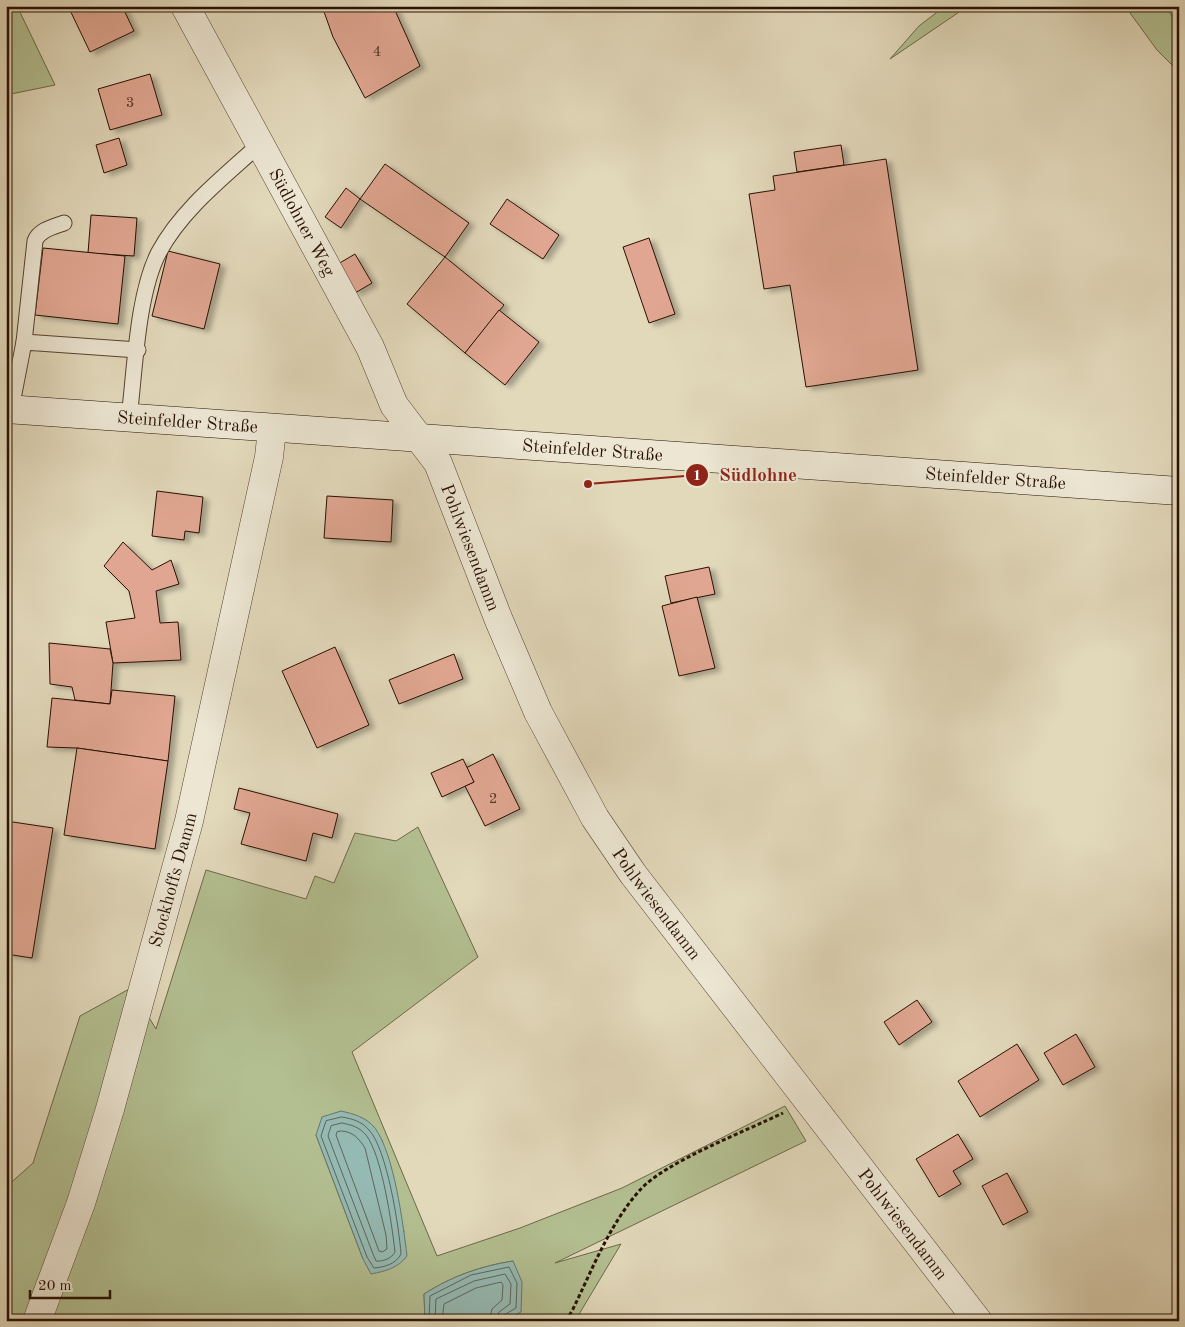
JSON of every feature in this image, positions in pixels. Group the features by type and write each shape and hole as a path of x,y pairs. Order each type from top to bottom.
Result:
{"street":[{"name":"Südlohner Weg","path":"185,6 370,347 394,404 419,438"},
{"name":"Steinfelder Straße","path":"9,409 1179,491"},
{"name":"Stockhoffs Damm","path":"37,1321 81,1203 110,1109 189,821 267,466 272,428"},
{"name":"Pohlwiesendamm","path":"419,438 438,463 498,618 538,712 595,818 633,874 978,1321"}],"lane":[{"path":"129,418 144,295 152,268 160,251 188,213 261,143"},
{"path":"9,409 24,342 34,242 37,236 43,232 64,223"},
{"path":"24,342 138,350"}],"path":[{"path":"566,1321 574,1310 610,1231 640,1189 672,1166 808,1101"}],"green space":[{"path":"6,6 17,6 55,85 6,95"},
{"path":"945,6 968,6 890,59 919,26"},
{"path":"1125,6 1164,6 1179,24 1179,72 1157,50"},
{"path":"418,827 478,957 352,1052 437,1256 520,1228 622,1188 785,1106 806,1141 555,1263 621,1244 575,1321 504,1321 521,1312 513,1261 467,1273 445,1282 424,1294 425,1321 6,1321 6,1187 33,1163 80,1016 131,988 156,1029 206,870 306,899 315,876 334,883 355,833 396,841","holes":["316,1135 382,1140 404,1232 363,1259"]}],"water":[{"path":"341,1111 364,1119 375,1128 382,1140 397,1189 407,1256 400,1263 382,1272 371,1274 363,1259 316,1135 322,1117"},
{"path":"513,1261 522,1282 521,1312 504,1321 425,1321 424,1294 445,1282 467,1273"}],"building":[{"path":"68,6 122,6 134,31 90,52"},
{"path":"322,6 393,6 420,66 365,98 333,37"},
{"path":"150,74 162,115 110,130 98,89"},
{"path":"119,138 127,165 104,173 96,145"},
{"path":"841,145 844,165 797,172 794,152"},
{"path":"886,159 918,370 806,387 790,285 764,289 749,194 775,190 773,176"},
{"path":"385,164 469,223 445,257 360,199"},
{"path":"346,188 360,199 341,228 325,217"},
{"path":"507,199 559,235 543,259 490,224"},
{"path":"91,215 137,218 134,256 88,253"},
{"path":"649,238 675,314 649,323 623,247"},
{"path":"43,248 125,256 118,324 35,315"},
{"path":"168,251 220,264 204,329 152,316"},
{"path":"355,254 372,283 355,293 338,264"},
{"path":"445,257 504,305 465,353 407,304"},
{"path":"499,310 539,342 505,385 465,353"},
{"path":"157,491 203,497 199,533 185,531 184,540 152,536"},
{"path":"327,496 393,500 391,542 324,538"},
{"path":"123,542 152,570 171,560 179,584 156,591 160,623 178,622 181,660 113,663 106,622 135,618 129,591 104,566"},
{"path":"709,567 715,594 671,603 665,576"},
{"path":"697,597 715,668 679,676 662,606"},
{"path":"49,643 110,649 113,663 110,704 75,700 72,687 50,684"},
{"path":"335,647 369,725 317,748 282,671"},
{"path":"454,654 463,679 399,704 389,680"},
{"path":"112,690 175,696 168,761 77,748 47,747 52,698 110,704"},
{"path":"77,748 168,761 155,849 64,835"},
{"path":"493,754 520,809 485,826 465,786 474,782 466,768"},
{"path":"463,759 474,782 442,797 431,773"},
{"path":"239,788 338,814 332,838 313,833 306,861 241,844 250,813 234,809"},
{"path":"6,821 53,828 32,958 6,954"},
{"path":"917,1000 932,1022 899,1045 884,1022"},
{"path":"1076,1034 1095,1067 1063,1085 1044,1053"},
{"path":"1017,1044 1039,1080 980,1117 958,1081"},
{"path":"958,1134 973,1159 953,1171 961,1184 939,1197 916,1159"},
{"path":"1007,1173 1028,1212 1003,1225 982,1186"}],"place":[{"name":"Südlohne","path":"588,484"}]}
